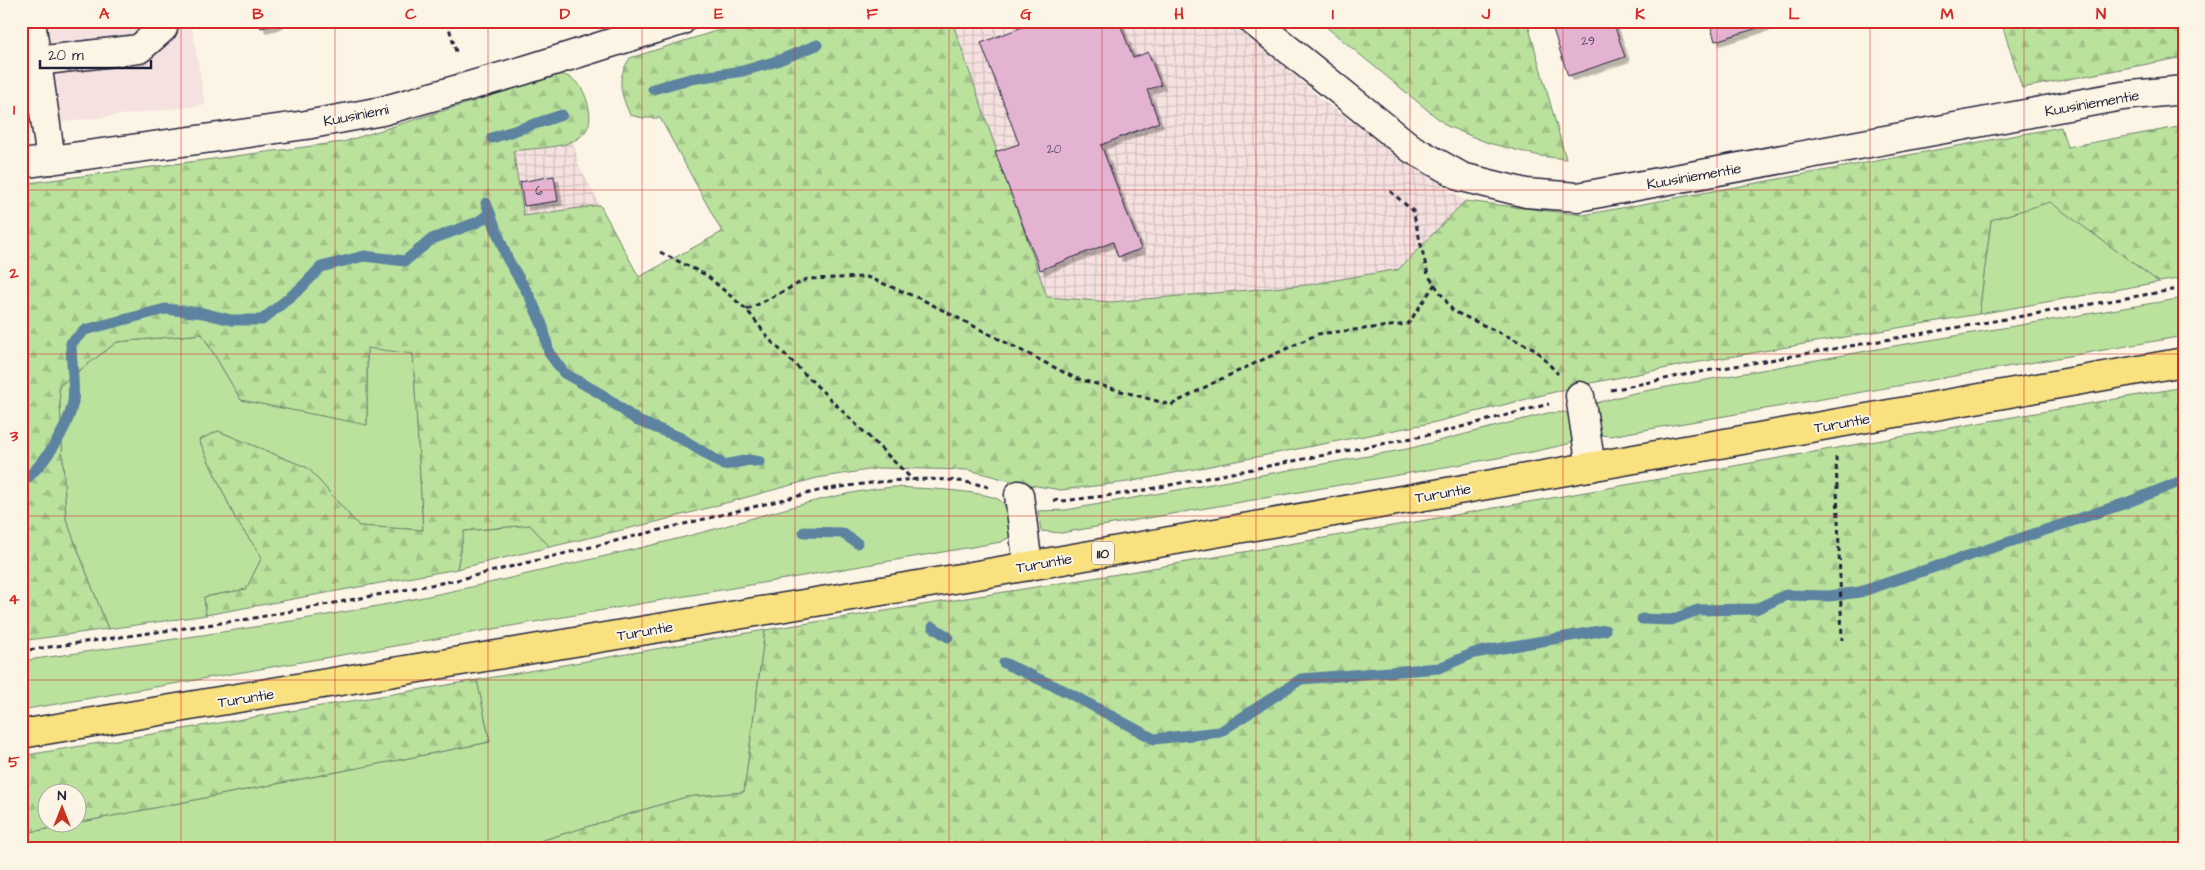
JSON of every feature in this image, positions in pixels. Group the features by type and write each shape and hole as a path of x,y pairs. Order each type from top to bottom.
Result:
{"main road":[{"name":"Turuntie","path":"21,734 1028,566 2184,362"}],"street":[{"path":"31,21 50,160"},
{"path":"37,61 139,49 163,28 162,21"},
{"name":"Kuusiniemi","path":"21,164 306,125 382,111 524,70 681,21"},
{"name":"Kuusiniementie","path":"1253,21 1412,149 1462,177 1526,193 1578,197 2122,96 2184,90"},
{"path":"1580,396 1591,467"},
{"path":"1019,495 1028,566"}],"path":[{"path":"447,21 459,61"},
{"path":"1390,191 1413,211 1428,275 1453,311 1535,349 1580,396"},
{"path":"660,252 706,275 747,310 770,340 914,481"},
{"path":"747,310 807,279 867,277 920,299 1075,378 1171,405 1318,334 1408,324 1434,284"},
{"path":"21,652 249,618 457,580 822,490 881,482 967,481 1019,495 1062,502 1129,493 1438,433 1580,396 1689,374 2184,288"},
{"path":"1836,424 1842,640"}],"shaded area":[{"path":"21,21 191,21 205,105 21,127"},
{"path":"952,21 1231,21 1326,103 1465,201 1399,269 1307,285 1111,302 1047,297"},
{"path":"573,142 579,165 600,205 524,216 513,150"}],"green space":[{"path":"748,21 952,21 1047,297 1111,302 1307,285 1399,269 1465,201 1583,215 2061,127 2067,147 2184,126 2184,278 2159,282 2050,202 1991,220 1979,314 1688,364 1586,384 1436,422 1128,482 1061,490 1018,483 969,470 881,468 817,478 660,521 550,547 530,525 464,531 457,569 206,615 204,597 246,589 262,557 236,520 199,440 218,431 308,468 359,526 423,530 413,354 367,348 367,425 241,400 202,334 117,342 59,386 66,519 108,629 21,641 21,184 343,142 561,74 578,84 583,91 590,117 587,129 579,137 568,143 513,151 524,216 600,205 639,277 722,232 660,118 643,118 630,115 621,86 623,73 630,58"},
{"path":"1319,21 1527,21 1566,159 1540,156 1488,143 1447,126"},
{"path":"2001,21 2184,21 2184,57 2022,88"},
{"path":"2050,201 2159,282 1979,314 1991,220"},
{"path":"2184,298 2184,336 1610,436 1601,435 1596,403 1634,393 1894,346"},
{"path":"202,334 241,400 367,424 367,348 413,353 423,530 359,526 308,468 218,431 199,440 236,520 262,557 247,589 204,597 206,615 108,629 66,519 59,386 117,342"},
{"path":"2184,387 2184,849 528,849 540,841 686,797 744,792 765,630 1124,573"},
{"path":"1565,412 1572,417 1574,439 1568,444 1532,452 1061,533 1041,531 1038,511 1066,510 1407,449 1548,413"},
{"path":"893,487 950,490 993,497 1001,501 1006,508 1011,527 1010,537 1001,542 21,710 21,661 262,626 382,605 502,580 662,543 826,498"},
{"path":"530,525 550,547 457,569 464,531"},
{"path":"765,630 744,792 686,797 540,841 528,849 21,849 21,834 38,831 88,832 88,821 490,742 477,680"},
{"path":"477,680 490,742 88,821 88,782 38,782 38,831 21,834 21,756"}],"building":[{"path":"259,21 278,21 279,24 261,28"},
{"path":"1038,21 1119,21 1133,58 1148,52 1161,85 1147,90 1159,122 1101,145 1141,249 1118,257 1113,242 1040,270 995,152 1019,144 981,43"},
{"path":"1566,21 1613,21 1625,57 1568,76 1552,26"},
{"path":"1709,21 1781,21 1715,41"},
{"path":"29,87 32,112 21,113 21,88"},
{"path":"554,176 558,201 524,206 520,182"}],"waterway":[{"path":"653,89 690,79 743,71 777,61 817,45"},
{"path":"492,138 562,115"},
{"path":"486,203 507,258 530,297 543,327 549,353 564,373 601,394 638,421 679,437 724,465 749,460 760,462"},
{"path":"21,483 46,457 66,424 73,402 71,343 85,330 165,309 203,313 231,320 262,320 301,288 321,267 364,256 405,261 432,239 478,222 490,213"},
{"path":"1642,619 1671,620 1698,610 1756,609 1786,595 1829,596 1860,592 2126,503 2184,480"},
{"path":"804,532 842,533 857,543"},
{"path":"933,627 948,637"},
{"path":"1004,663 1065,691 1154,739 1220,732 1301,679 1439,668 1474,653 1605,630"}]}
